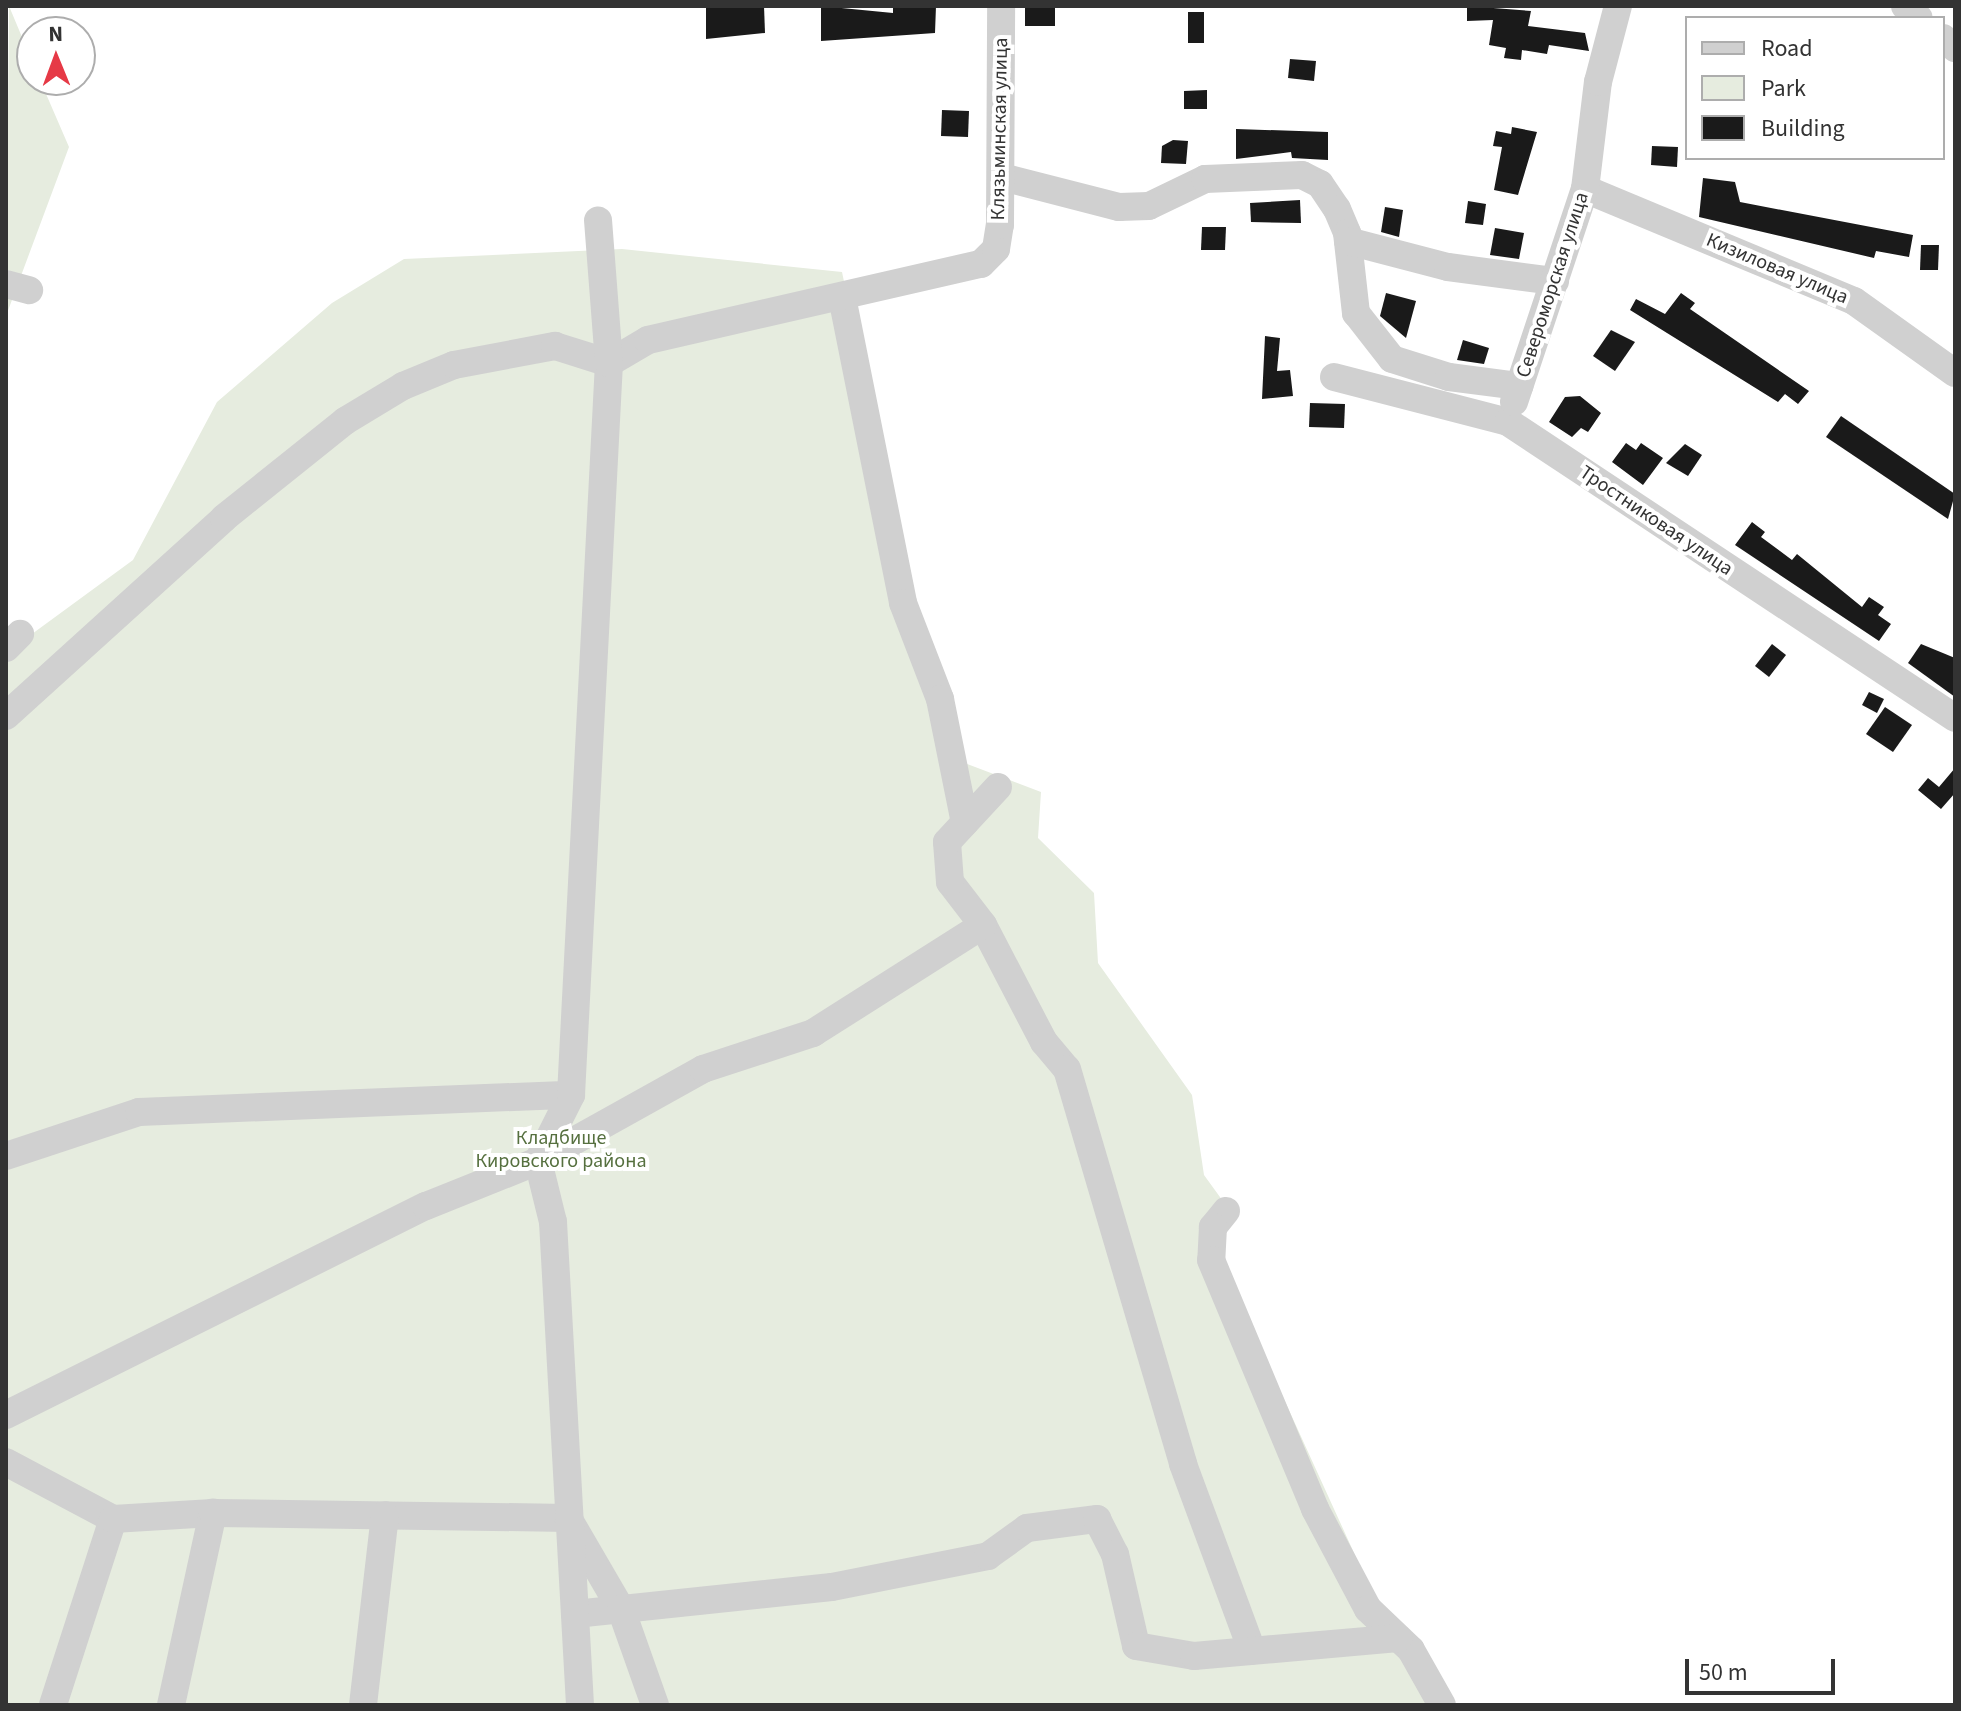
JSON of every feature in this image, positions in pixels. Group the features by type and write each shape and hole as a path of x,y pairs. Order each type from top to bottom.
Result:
{"street":[{"name":"Клязьминская улица","path":"609,363 648,340 981,264 996,249 1002,177 1001,6"},
{"name":"Североморская улица","path":"1508,422 1585,189 1598,82 1618,6"},
{"path":"1002,177 1119,207 1149,206 1205,179 1302,175 1320,184 1348,241 1356,313 1392,359 1449,377 1519,386"},
{"name":"Кизиловая улица","path":"1585,189 1854,301 1955,373"},
{"path":"580,1705 553,1222 538,1161 571,1095 609,363 598,220"},
{"path":"1348,241 1448,267 1555,281"},
{"path":"850,293 903,603 940,699 965,823"},
{"path":"6,716 224,518 345,421 403,386 454,365 555,346 609,363"},
{"name":"Тростниковая улица","path":"1334,377 1508,422 1955,718"},
{"path":"998,787 947,842 950,882 983,925 1044,1042 1067,1069 1183,1464 1252,1651"},
{"path":"6,1415 426,1206 538,1161 703,1069 813,1033 983,925"},
{"path":"6,1156 139,1112 571,1095"},
{"path":"1226,1211 1213,1227 1211,1260 1315,1509 1368,1609 1398,1638 1442,1705"},
{"path":"6,1462 113,1519 213,1513 568,1518"},
{"path":"171,1705 213,1513"},
{"path":"363,1705 385,1515"},
{"path":"568,1518 621,1609 655,1705"},
{"path":"53,1705 113,1519"},
{"path":"575,1614 832,1587 988,1556 1027,1528 1097,1519 1115,1554 1136,1646 1168,1656 1398,1638"}],"green space":[{"path":"9,6 16,23 16,96 47,96 69,147 6,316"},
{"name":"Кладбище Кировского района","path":"622,249 842,272 912,606 954,759 1041,792 1038,838 1094,893 1098,963 1192,1095 1204,1175 1233,1215 1224,1229 1222,1263 1375,1599 1452,1705 6,1705 6,653 133,560 217,402 332,303 404,259"}],"building":[{"path":"706,6 764,6 765,33 706,39"},
{"path":"821,6 893,13 893,6 936,6 935,33 821,41"},
{"path":"1025,6 1055,6 1055,26 1025,26"},
{"path":"1467,6 1531,11 1528,26 1585,33 1589,51 1549,45 1547,54 1522,50 1521,60 1504,58 1506,48 1489,45 1493,20 1467,21"},
{"path":"1188,12 1204,12 1204,43 1188,43"},
{"path":"1290,59 1316,61 1314,81 1288,78"},
{"path":"1207,90 1207,109 1184,109 1184,91"},
{"path":"942,110 969,111 968,137 941,136"},
{"path":"1512,127 1537,132 1518,195 1494,190 1502,147 1493,146 1496,131 1511,134"},
{"path":"1236,129 1328,132 1328,160 1292,158 1291,152 1236,159"},
{"path":"1173,140 1188,141 1186,164 1161,163 1162,146"},
{"path":"1652,146 1678,147 1677,167 1651,165"},
{"path":"1703,178 1735,182 1740,202 1913,235 1909,257 1876,251 1874,258 1699,217"},
{"path":"1300,200 1301,223 1251,222 1250,203"},
{"path":"1468,201 1486,204 1483,225 1465,223"},
{"path":"1385,207 1403,210 1399,237 1381,232"},
{"path":"1202,227 1226,227 1225,250 1201,250"},
{"path":"1495,228 1524,233 1519,259 1490,255"},
{"path":"1921,245 1939,245 1938,270 1920,270"},
{"path":"1386,293 1416,301 1406,338 1380,316"},
{"path":"1681,293 1695,303 1690,309 1809,391 1798,404 1785,394 1778,402 1630,310 1636,299 1665,314"},
{"path":"1611,330 1635,342 1615,371 1593,356"},
{"path":"1265,336 1280,338 1277,371 1290,370 1293,396 1262,399"},
{"path":"1463,340 1489,348 1484,364 1457,360"},
{"path":"1580,396 1601,413 1588,432 1581,428 1572,437 1549,422 1565,397"},
{"path":"1310,403 1345,404 1344,428 1309,427"},
{"path":"1841,416 1955,494 1948,519 1826,437"},
{"path":"1626,443 1636,450 1641,443 1663,458 1643,485 1612,462"},
{"path":"1685,444 1702,455 1688,476 1666,463"},
{"path":"1752,522 1765,532 1761,537 1792,560 1797,554 1862,607 1869,597 1884,607 1878,615 1891,624 1879,641 1735,545"},
{"path":"1772,644 1786,655 1769,677 1755,666"},
{"path":"1921,644 1955,658 1955,697 1908,663"},
{"path":"1869,692 1884,699 1877,713 1862,705"},
{"path":"1885,707 1912,725 1893,752 1866,734"},
{"path":"1955,768 1955,793 1941,809 1918,790 1928,778 1939,787"}]}
